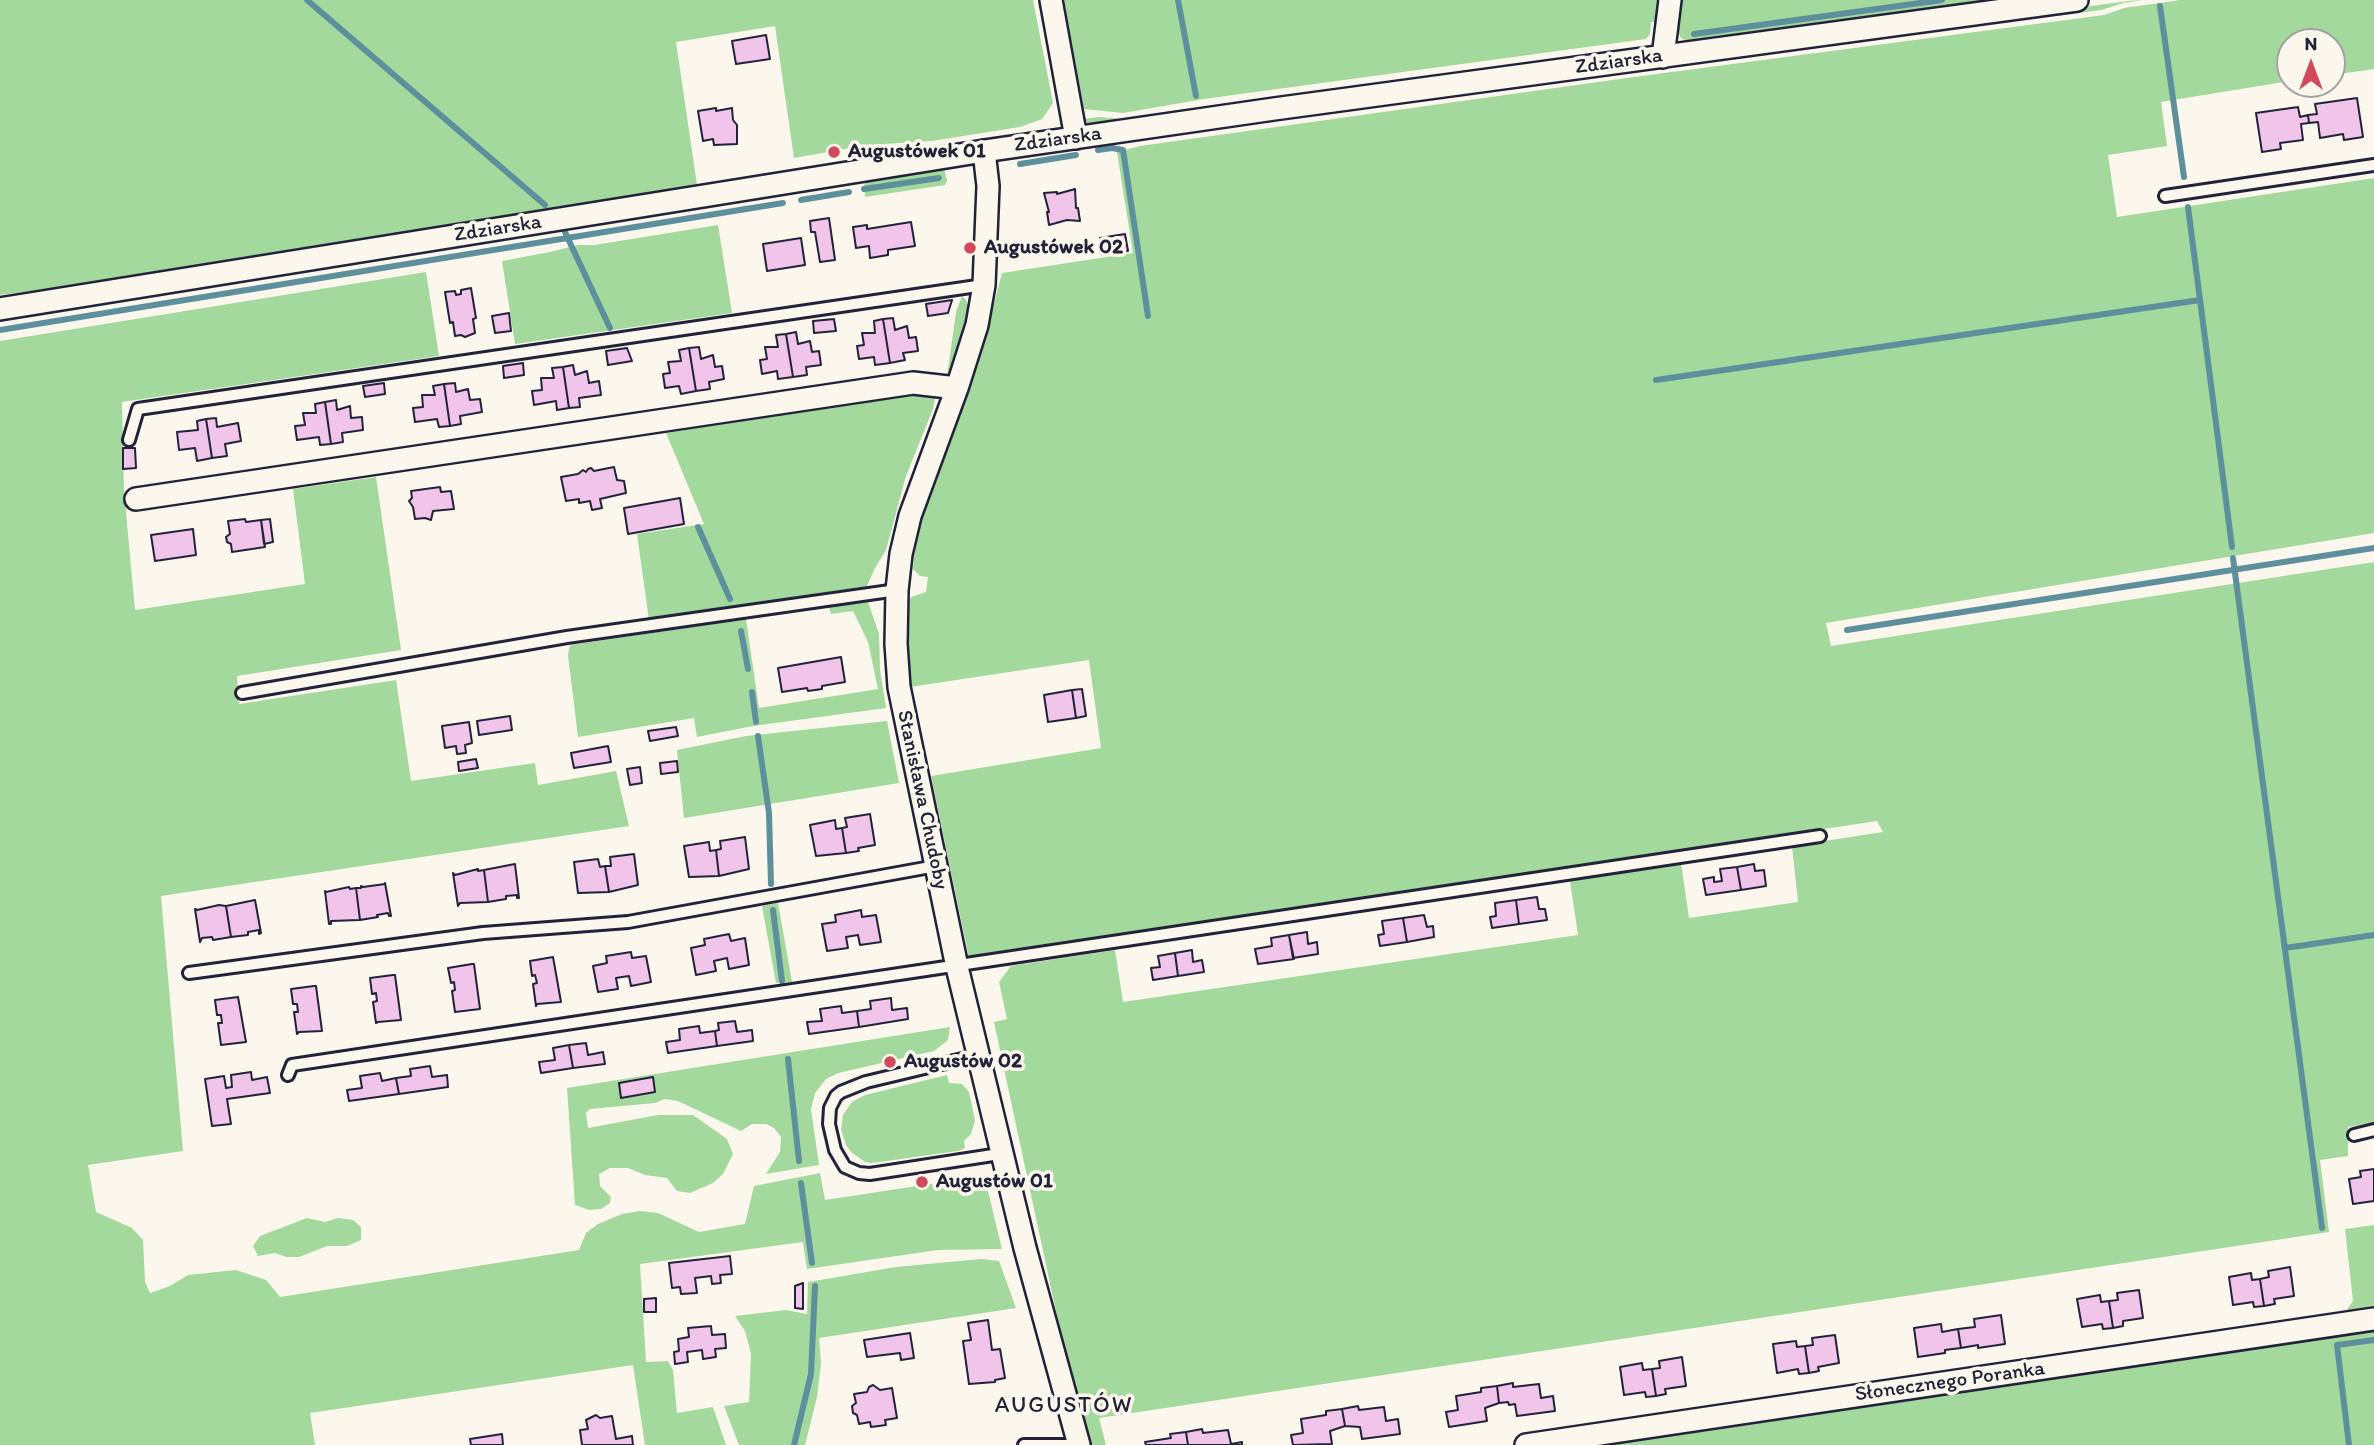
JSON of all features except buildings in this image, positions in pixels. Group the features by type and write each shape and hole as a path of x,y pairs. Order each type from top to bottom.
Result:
{"street":[{"path":"1051,0 1076,138"},
{"path":"1663,57 1670,0"},
{"name":"Zdziarska","path":"0,309 984,151 2077,0"},
{"name":"Stanisława Chudoby","path":"984,151 988,186 984,285 977,326 910,516 901,554 896,645 899,687 957,967 1038,1301 1079,1445"},
{"path":"136,499 912,383 957,388"},
{"name":"Słonecznego Poranka","path":"1526,1445 2374,1319"}],"lane":[{"path":"2165,196 2374,166"},
{"path":"129,440 138,409 984,285"},
{"path":"242,693 567,637 897,590"},
{"path":"288,1076 292,1065 1820,836"},
{"path":"190,973 484,933 628,922 936,866"},
{"path":"979,1055 866,1082 841,1092 830,1108 829,1124 835,1150 840,1163 845,1167 870,1174 993,1155 1001,1148"},
{"path":"2354,1135 2374,1130"},
{"path":"1024,1445 1079,1445"}],"green space":[{"path":"0,0 1033,0 1053,103 1042,119 1020,127 932,141 868,145 794,158 775,26 676,42 697,185 85,284 0,295"},
{"path":"1064,0 1660,0 1657,22 1651,22 1650,34 1646,39 1204,99 1123,113 1084,109"},
{"path":"1680,0 2017,0 1690,43 1681,38 1678,32"},
{"path":"2143,0 2102,10 1642,70 1639,68 1640,66"},
{"path":"2180,0 2374,0 2374,69 2346,73 2346,28 2276,28 2276,83 2161,102 2167,146 2108,155 2117,217 2374,178 2374,533 1826,623 1831,646 2374,562 2374,1123 2348,1127 2348,1156 2320,1160 2329,1232 1099,1418 1106,1445 1082,1445 1075,1422 1084,1420 1060,1330 994,1022 1007,1019 999,982 1011,966 1115,950 1123,1002 1578,935 1570,881 1681,863 1689,918 1798,902 1792,846 1883,832 1877,821 969,958 931,776 1101,748 1089,660 910,687 907,606 911,597 926,592 928,577 920,576 913,569 915,546 928,494 978,364 1002,273 1133,253 1117,152 1140,146 2104,15 2124,8"},
{"path":"1622,49 1625,52 1096,126 1083,119 1123,119"},
{"path":"944,168 947,181 945,185 865,197 864,186 867,178"},
{"path":"718,225 732,313 515,344 502,261 578,245 595,245"},
{"path":"426,272 439,356 122,402 124,491 135,610 305,584 293,489 376,477 401,650 237,676 239,704 396,680 411,781 535,763 538,785 616,771 629,826 161,896 183,1151 88,1165 96,1212 132,1228 143,1240 145,1282 150,1293 170,1286 188,1275 236,1270 266,1280 280,1297 579,1250 586,1233 598,1224 622,1214 640,1211 658,1213 699,1232 745,1224 754,1186 820,1173 825,1200 983,1178 1002,1249 938,1250 807,1269 803,1242 640,1264 646,1362 668,1361 673,1370 677,1413 713,1407 726,1445 645,1445 633,1365 310,1413 315,1445 0,1445 0,341"},
{"path":"962,296 969,310 956,366 947,377 956,312"},
{"path":"921,391 936,394 933,409 906,476 886,550 867,586 649,620 637,534 704,524 666,433"},
{"path":"868,602 879,634 880,670 886,708 753,726 697,737 694,718 578,737 568,655 570,645 746,619 759,708 878,689 868,642 853,611 831,614 829,607"},
{"path":"887,721 899,783 684,818 677,750 746,736"},
{"path":"778,903 792,982 776,983 762,906"},
{"path":"950,1027 948,1040 934,1051 838,1073 826,1079 815,1093 811,1109 819,1165 766,1174 780,1152 781,1137 774,1128 766,1124 752,1124 741,1131 678,1101 665,1099 655,1103 590,1109 586,1113 588,1128 658,1115 693,1115 727,1139 733,1154 723,1174 713,1183 690,1193 677,1191 667,1178 645,1175 628,1168 610,1168 599,1174 600,1186 611,1197 610,1203 601,1209 589,1210 575,1205 567,1088"},
{"path":"947,1075 949,1083 962,1084 969,1092 975,1120 971,1134 964,1141 965,1148 872,1163 865,1162 851,1152 841,1130 843,1115 852,1102 865,1095"},
{"path":"307,1218 325,1222 338,1218 353,1220 361,1227 361,1240 347,1246 327,1246 299,1257 286,1257 275,1253 258,1256 253,1246 260,1236"},
{"path":"2374,1225 2374,1307 2346,1311 2353,1301 2345,1229"},
{"path":"981,1259 999,1261 1016,1308 819,1338 821,1363 817,1397 805,1445 739,1445 724,1406 749,1402 751,1353 745,1331 735,1316 786,1310 807,1314 808,1282 896,1267"},
{"path":"2374,1330 2374,1445 1596,1445 2321,1338"}],"waterway":[{"path":"307,0 545,205"},
{"path":"1178,0 1196,96"},
{"path":"1694,34 1942,0"},
{"path":"2160,6 2184,177"},
{"path":"1098,150 1123,150 1148,316"},
{"path":"1020,164 1076,155"},
{"path":"864,189 939,178"},
{"path":"801,200 849,192"},
{"path":"0,330 783,203"},
{"path":"2188,207 2232,547"},
{"path":"564,230 610,328"},
{"path":"1656,380 2200,300"},
{"path":"698,527 730,599"},
{"path":"1847,630 2374,548"},
{"path":"2233,558 2322,1228"},
{"path":"741,631 748,669"},
{"path":"752,692 756,722"},
{"path":"758,736 769,813 771,884"},
{"path":"773,910 782,981"},
{"path":"2285,948 2374,935"},
{"path":"788,1059 799,1161"},
{"path":"801,1183 812,1263"},
{"path":"794,1445 811,1374 815,1286"},
{"path":"2349,1445 2337,1345 2374,1340"}],"place":[{"name":"Augustówek 01","path":"834,152"},
{"name":"Augustówek 02","path":"970,248"},
{"name":"Augustów 02","path":"890,1062"},
{"name":"Augustów 01","path":"922,1182"}],"district":[{"name":"AUGUSTÓW","path":"1064,1406"}]}
